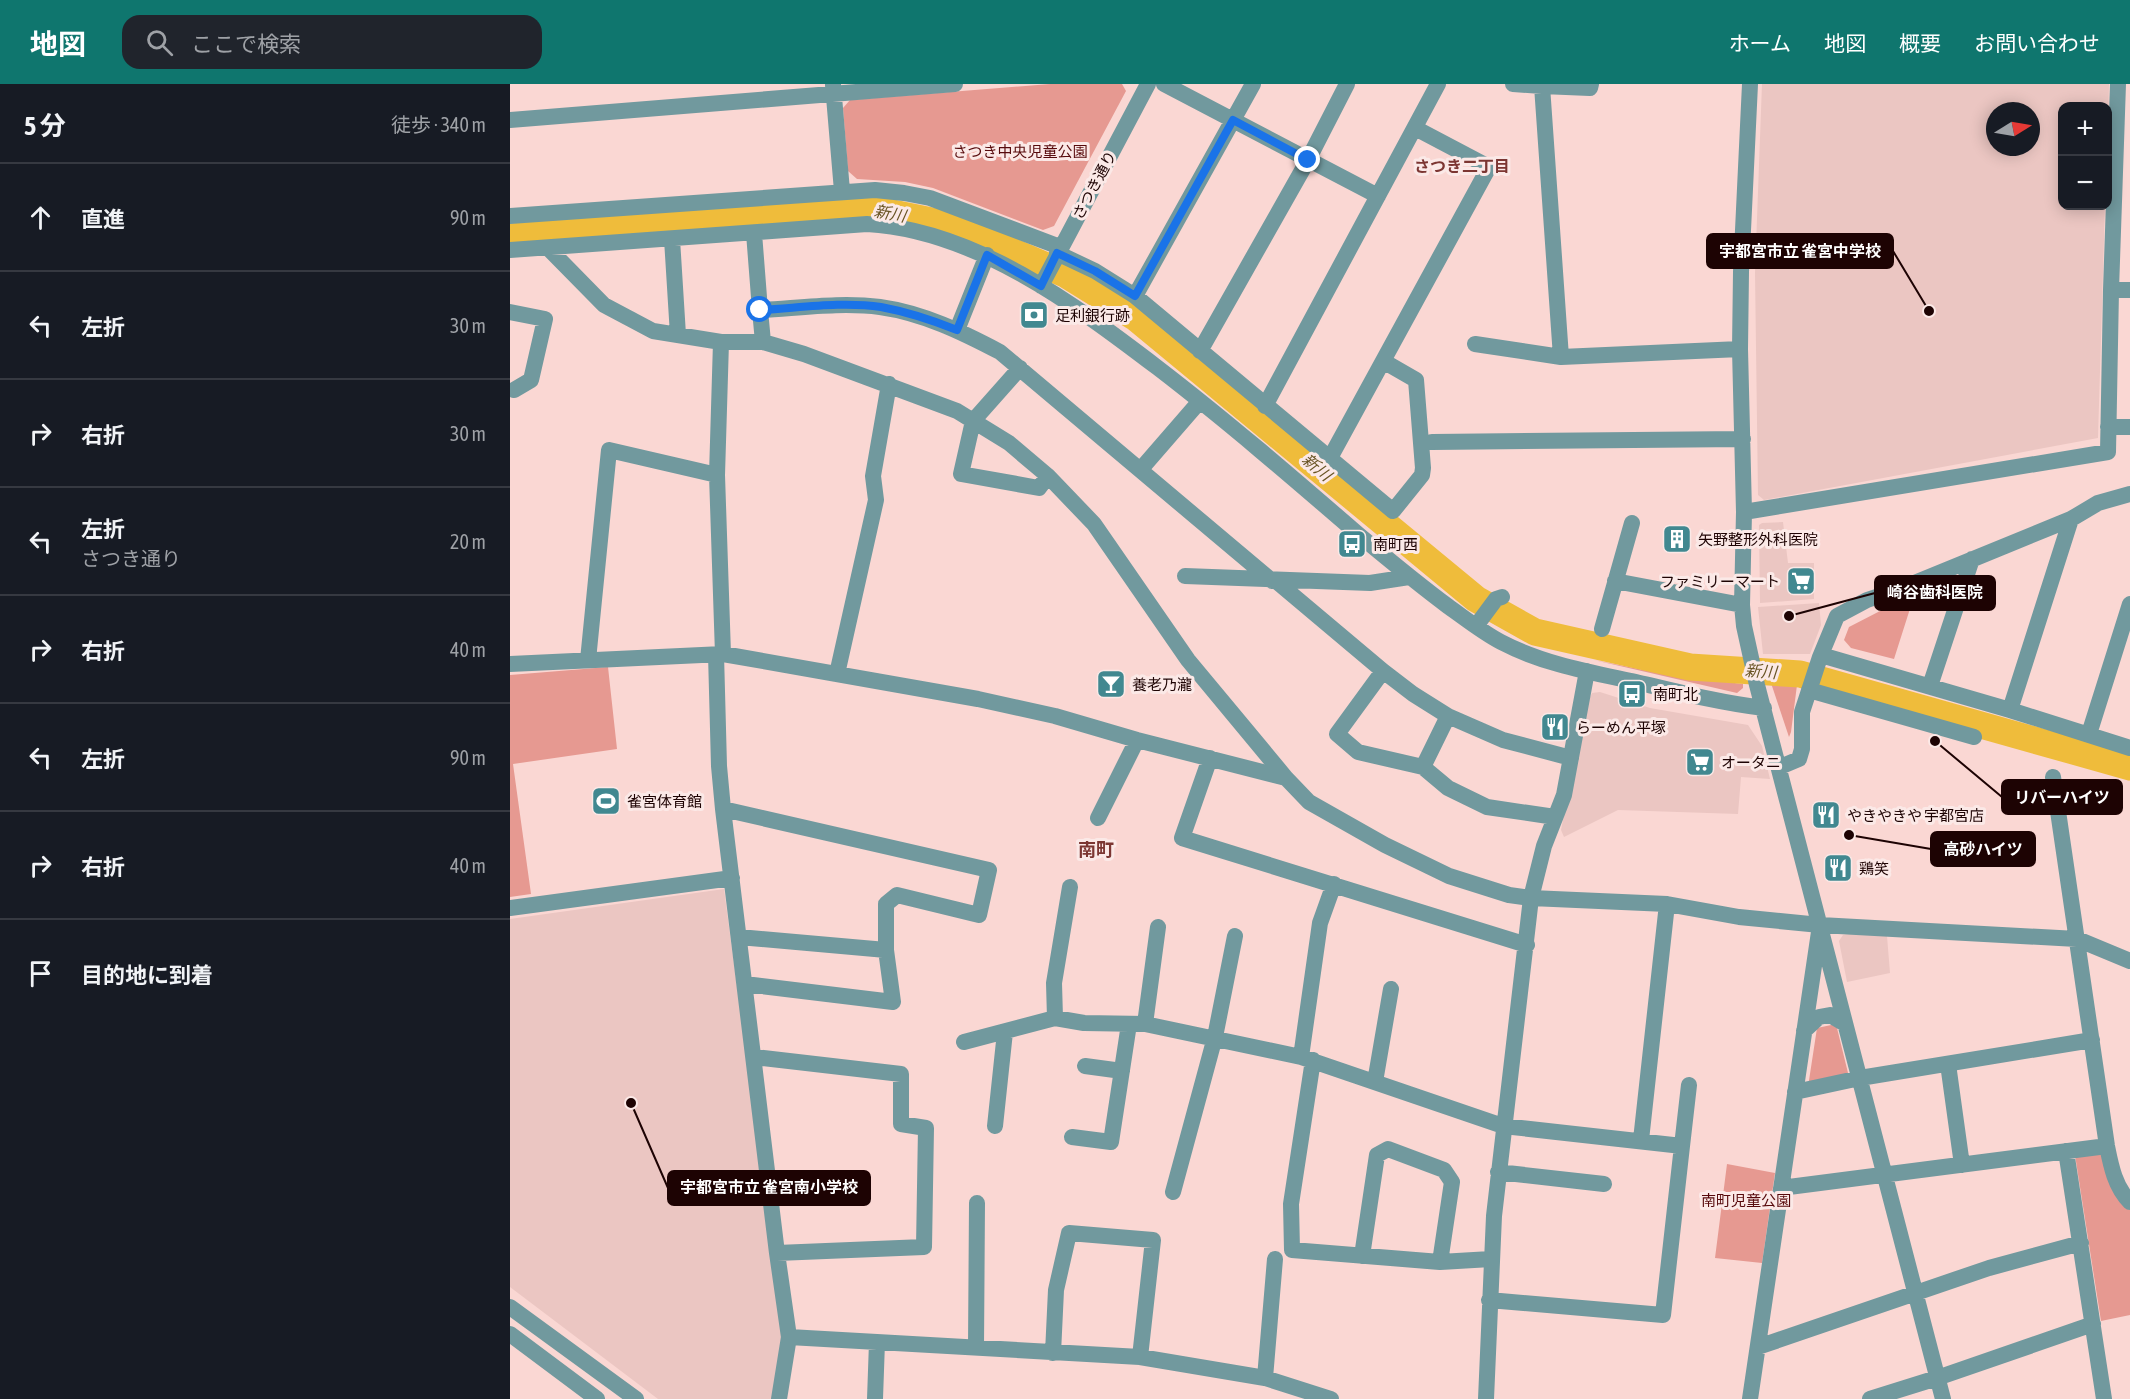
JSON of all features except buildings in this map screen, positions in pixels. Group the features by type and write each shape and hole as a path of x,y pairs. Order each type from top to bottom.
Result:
{"street":[{"path":"510,120 833,89 955,84"},
{"name":"さつき通り","path":"1052,265 1148,84"},
{"path":"1164,84 1378,196"},
{"path":"1135,296 1252,84"},
{"path":"1200,351 1308,160 1347,84"},
{"path":"1265,406 1438,84"},
{"path":"1513,84 1590,88 1591,84"},
{"path":"1750,84 1741,272 1740,348 1744,512 1742,605 1757,686 1780,767 1943,1399"},
{"path":"1744,512 2108,452 2118,84"},
{"path":"1542,86 1561,357"},
{"path":"833,89 842,191"},
{"path":"1330,458 1489,167 1415,128"},
{"path":"510,216 842,191 875,190 930,198 1052,265 1102,326 1200,401 1409,577 1480,620 1500,642 1537,658 1587,671 1735,705 1764,708"},
{"path":"510,250 835,226 884,225 922,232 987,255 1095,271 1135,296 1393,512 1422,475 1423,468 1416,380 1383,361"},
{"path":"754,233 763,342"},
{"path":"672,239 678,335"},
{"path":"548,248 604,305 653,331 721,342 763,342 804,354 957,411 1009,443 1048,476 1094,524 1188,660 1286,778 1310,802 1385,845 1449,876 1509,895 1531,898 1667,904 1739,917 1820,925 2077,939 2130,962"},
{"path":"957,330 987,255"},
{"path":"2111,290 2130,290"},
{"path":"760,310 840,306 879,307 922,316 957,330 1000,352 1413,694 1448,716 1503,740 1571,759"},
{"path":"510,312 545,319 531,380 511,393"},
{"path":"721,342 717,475 719,766 789,1337 779,1399"},
{"path":"1475,344 1561,357 1740,348"},
{"path":"1020,368 973,421 961,474 1039,488 1048,476"},
{"path":"837,674 876,500 873,476 888,384"},
{"path":"1141,469 1200,401"},
{"path":"2108,427 2130,427"},
{"path":"1432,442 1743,439"},
{"path":"588,660 609,450 717,475"},
{"path":"1780,767 1799,759 1802,750 1802,712 1837,616 1867,600 2071,519 2098,503 2130,494"},
{"path":"2010,710 2071,519"},
{"path":"1602,629 1632,523"},
{"path":"1930,686 1972,559"},
{"path":"1185,576 1370,583 1409,577"},
{"path":"1616,580 1742,605"},
{"path":"1480,620 1499,598"},
{"path":"2089,734 2130,604"},
{"path":"510,664 720,654 1055,716 1137,740 1286,778"},
{"path":"1821,655 2010,710 2130,748"},
{"path":"1383,671 1337,734 1358,752 1423,766 1448,788 1487,807 1555,818"},
{"path":"1486,1399 1491,1259 1498,1172 1531,898 1544,846 1564,795 1587,671"},
{"path":"1810,688 1974,737"},
{"path":"1423,766 1448,716"},
{"path":"1098,818 1137,740"},
{"path":"1209,758 1182,838 1527,945"},
{"path":"2054,777 2107,1146 2112,1172 2130,1203"},
{"path":"723,809 989,870 979,915 897,895 886,904 886,950 893,1002 745,984"},
{"path":"510,908 732,878"},
{"path":"1334,884 1320,923 1291,1204 1292,1250 1440,1262 1491,1259"},
{"path":"1055,1018 1054,983 1070,887"},
{"path":"1641,1140 1667,904"},
{"path":"1750,1399 1820,925"},
{"path":"1072,1137 1111,1142 1122,1071 1137,1024 1158,927"},
{"path":"1173,1192 1215,1037 1234,936"},
{"path":"739,937 886,950"},
{"path":"1375,1082 1391,989"},
{"path":"1804,1031 1819,1017 1830,1015 1845,1024"},
{"path":"964,1042 1055,1018 1084,1023 1137,1024 1215,1037 1307,1059 1503,1126 1682,1146"},
{"path":"995,1126 1005,1032"},
{"path":"1795,1092 1860,1078 2092,1040"},
{"path":"754,1057 901,1074 901,1124 926,1128 924,1247 777,1253"},
{"path":"1948,1064 1962,1165"},
{"path":"1085,1066 1122,1071"},
{"path":"1489,1300 1663,1315 1689,1085"},
{"path":"1781,1188 2107,1146"},
{"path":"1362,1256 1377,1155 1388,1149 1444,1170 1452,1182 1440,1262"},
{"path":"2066,1151 2104,1399"},
{"path":"1498,1172 1604,1184"},
{"path":"976,1348 977,1203"},
{"path":"1053,1353 1056,1290 1069,1233 1153,1240 1140,1357"},
{"path":"1758,1347 1989,1268 2081,1243"},
{"path":"1265,1378 1275,1259"},
{"path":"510,1307 636,1399"},
{"path":"1870,1399 2093,1324"},
{"path":"510,1334 597,1399"},
{"path":"789,1337 1140,1357 1265,1378 1331,1399"},
{"path":"875,1399 877,1342"}],"shaded area":[{"path":"1762,84 2109,84 2109,102 2058,102 2058,210 2105,210 2098,438 1764,500 1758,495 1755,273"},
{"path":"1783,522 1788,563 1814,563 1814,599 1760,603 1759,525"},
{"path":"1819,603 1821,625 1810,654 1763,654 1758,607"},
{"path":"1600,692 1650,708 1748,725 1762,746 1770,779 1741,777 1738,814 1618,810 1564,837 1561,830 1586,705 1592,693"},
{"path":"724,889 783,1334 772,1399 658,1399 510,1287 510,919"},
{"path":"1843,935 1887,936 1890,973 1847,982 1839,941"}],"green space":[{"name":"さつき中央児童公園","path":"1050,84 1122,84 1126,91 1054,226 1043,230 933,188 905,182 857,179 848,171 843,108 850,100"},
{"path":"1915,593 1894,659 1851,648 1844,640 1849,627"},
{"path":"1594,660 1674,676 1743,684 1743,688 1737,693"},
{"path":"608,667 617,749 513,764 531,894 510,897 510,675"},
{"path":"1771,683 1797,685 1789,737"},
{"path":"1836,1024 1849,1077 1808,1087 1817,1028"},
{"path":"2102,1149 2130,1210 2130,1315 2101,1321 2075,1155"},
{"name":"南町児童公園","path":"1727,1164 1775,1173 1762,1263 1715,1258"}],"waterway":[{"name":"新川","path":"510,237 846,209 873,209 951,225 1065,274 1136,318 1476,599 1535,632 1690,667 1800,674 2130,767"}],"place":[{"name":"宇都宮市立 雀宮中学校","path":"1929,311"},
{"name":"足利銀行跡","path":"1034,315"},
{"name":"矢野整形外科医院","path":"1677,539"},
{"name":"南町西","path":"1352,544"},
{"name":"ファミリーマート","path":"1801,581"},
{"name":"崎谷歯科医院","path":"1789,616"},
{"name":"養老乃瀧","path":"1111,684"},
{"name":"南町北","path":"1632,694"},
{"name":"らーめん平塚","path":"1555,727"},
{"name":"リバーハイツ","path":"1935,741"},
{"name":"オータニ","path":"1700,762"},
{"name":"雀宮体育館","path":"606,801"},
{"name":"やきやきや 宇都宮店","path":"1826,815"},
{"name":"高砂ハイツ","path":"1849,835"},
{"name":"鶏笑","path":"1838,868"},
{"name":"宇都宮市立 雀宮南小学校","path":"631,1103"}],"district":[{"name":"さつき二丁目","path":"1462,166"},
{"name":"南町","path":"1096,849"}],"route":[{"path":"760,310 840,306 879,307 922,316 957,330 987,255 1041,286 1057,253 1095,271 1135,296 1233,120 1308,160"}]}
